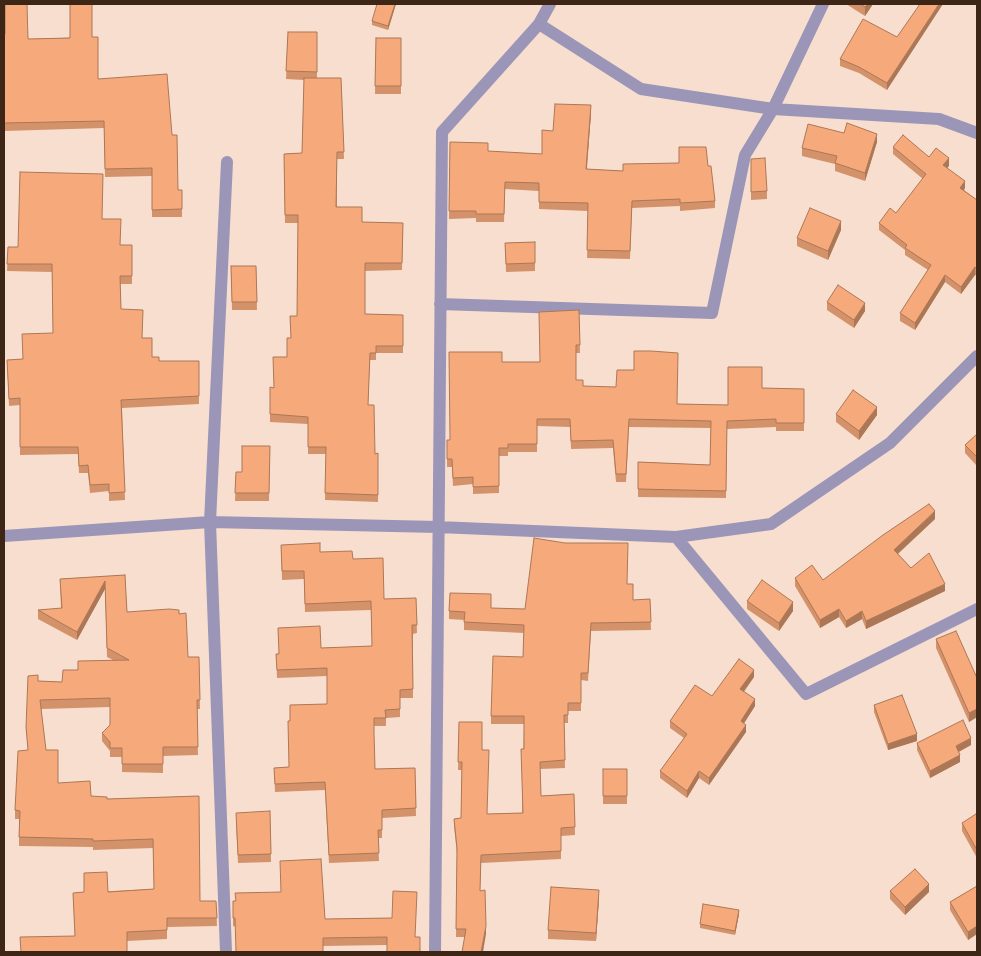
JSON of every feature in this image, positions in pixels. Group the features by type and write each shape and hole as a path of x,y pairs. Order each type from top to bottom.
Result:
{"street":[{"path":"434,952 442,132 539,24 550,4"},
{"path":"440,304 712,312 745,155 773,109 823,4"},
{"path":"539,24 641,89 773,109 939,119 977,133"},
{"path":"226,952 210,522 227,162"},
{"path":"4,536 210,522 438,527 676,537 771,524 890,443 977,356"},
{"path":"676,537 806,694 977,609"}],"building":[{"path":"5,4 27,4 28,39 70,38 70,4 92,4 92,37 98,37 98,79 167,74 172,135 177,135 178,190 182,190 182,209 152,210 152,168 105,169 104,121 4,123"},
{"path":"377,4 395,4 388,26 372,21"},
{"path":"920,4 939,4 887,83 859,67 840,59 863,19 897,37"},
{"path":"288,32 317,32 317,72 286,71"},
{"path":"376,38 401,38 401,86 375,86"},
{"path":"304,78 341,78 344,152 337,152 336,207 362,207 362,222 403,223 402,263 365,263 365,314 403,315 403,346 376,346 376,353 370,353 368,405 374,405 375,454 378,453 378,495 325,493 326,447 308,447 308,417 270,414 270,387 274,388 273,357 287,357 287,338 291,338 290,316 297,316 298,215 285,215 284,154 302,153"},
{"path":"555,104 591,105 586,169 623,171 623,164 679,163 679,147 706,147 708,166 711,166 715,201 680,203 680,199 632,201 630,251 587,250 588,203 539,202 539,183 505,182 504,214 476,214 476,211 449,211 450,142 488,143 488,151 542,154 542,130 553,131"},
{"path":"847,123 877,134 865,173 835,163 837,156 802,148 808,124 844,133"},
{"path":"903,135 929,157 936,148 949,158 943,165 965,181 960,188 977,200 977,269 975,267 961,287 945,275 915,323 900,313 931,265 905,248 907,245 879,223 890,208 896,213 926,174 893,147"},
{"path":"765,158 767,191 751,192 751,159"},
{"path":"20,172 103,174 102,219 121,219 120,245 132,245 132,276 120,276 121,309 143,310 142,338 152,338 152,357 159,357 159,361 199,361 199,396 121,400 125,492 109,493 109,484 90,485 88,465 79,466 78,447 20,447 20,398 9,399 7,360 23,359 22,334 53,333 52,264 7,264 8,247 18,247"},
{"path":"810,208 841,221 828,251 797,238"},
{"path":"535,242 535,263 506,264 505,243"},
{"path":"231,266 256,266 257,302 232,302"},
{"path":"838,285 865,303 854,320 827,302"},
{"path":"579,310 580,345 576,345 576,380 583,380 583,386 616,387 617,370 634,370 634,351 678,353 677,404 728,405 728,367 762,367 762,388 804,389 804,423 776,423 776,419 727,421 726,491 638,489 638,462 710,465 711,421 629,419 626,474 616,474 613,440 571,441 570,419 537,419 537,444 508,444 508,448 499,448 499,486 473,487 473,477 453,478 452,459 447,459 447,440 450,440 449,352 502,352 502,362 540,362 539,312"},
{"path":"853,390 877,407 859,431 836,414"},
{"path":"977,434 977,457 965,445"},
{"path":"242,446 270,446 269,493 235,493 236,472 242,472"},
{"path":"929,504 935,511 894,550 911,568 929,553 945,584 866,621 862,611 846,621 839,609 820,620 795,578 812,565 823,580 883,535"},
{"path":"534,538 565,543 628,543 627,584 633,584 633,600 650,599 651,622 591,623 588,673 581,673 581,703 568,703 568,715 564,715 565,760 540,762 541,796 574,794 575,827 561,828 561,851 481,855 480,891 485,890 486,926 481,952 462,952 466,929 456,929 457,848 454,819 461,818 462,762 458,762 459,722 482,722 482,750 489,750 487,814 523,813 521,749 524,749 524,716 491,716 493,656 523,657 524,625 464,622 465,612 449,611 450,593 491,594 491,608 525,609"},
{"path":"320,543 320,552 352,551 353,559 383,558 384,599 416,598 417,625 412,625 413,689 400,690 400,709 385,710 386,718 374,718 374,733 375,769 415,768 416,808 382,810 382,830 378,830 379,853 329,855 325,782 275,784 274,768 289,767 288,721 290,721 290,705 327,704 327,668 277,670 276,654 279,654 278,628 320,626 321,648 372,646 371,601 305,604 304,571 282,571 281,545"},
{"path":"125,575 127,612 169,609 179,610 179,614 186,613 188,657 199,657 200,700 197,700 198,747 163,747 163,764 122,764 122,748 110,748 110,742 102,733 110,725 110,698 40,700 46,750 58,750 58,783 90,781 91,796 107,797 107,799 199,796 200,901 216,901 217,918 167,918 167,930 127,932 127,952 21,952 20,937 75,936 73,893 84,892 84,873 107,872 108,892 154,889 153,839 93,841 93,839 19,837 20,811 15,810 18,751 28,750 26,727 28,676 38,675 38,681 62,682 63,670 78,670 78,661 129,660 107,648 105,581 77,632 38,610 62,608 60,579"},
{"path":"762,580 793,602 779,623 747,601"},
{"path":"956,631 977,678 977,709 969,713 936,639"},
{"path":"739,659 754,670 740,689 755,699 741,721 746,725 709,778 699,771 687,791 660,771 687,734 670,721 695,685 712,696"},
{"path":"902,695 917,734 888,744 874,705"},
{"path":"963,720 971,738 956,746 960,755 930,771 917,743"},
{"path":"603,769 627,769 627,796 603,796"},
{"path":"270,811 271,854 238,855 236,813"},
{"path":"976,814 977,816 977,850 962,823"},
{"path":"321,859 325,919 392,918 393,891 417,892 415,937 420,937 420,952 387,952 387,937 323,938 323,952 236,952 235,918 233,918 233,901 236,901 235,893 281,892 280,861"},
{"path":"915,869 929,884 905,907 890,891"},
{"path":"977,886 977,926 968,932 950,902"},
{"path":"551,887 599,890 596,933 548,930"},
{"path":"703,904 739,910 735,931 700,924"}]}
